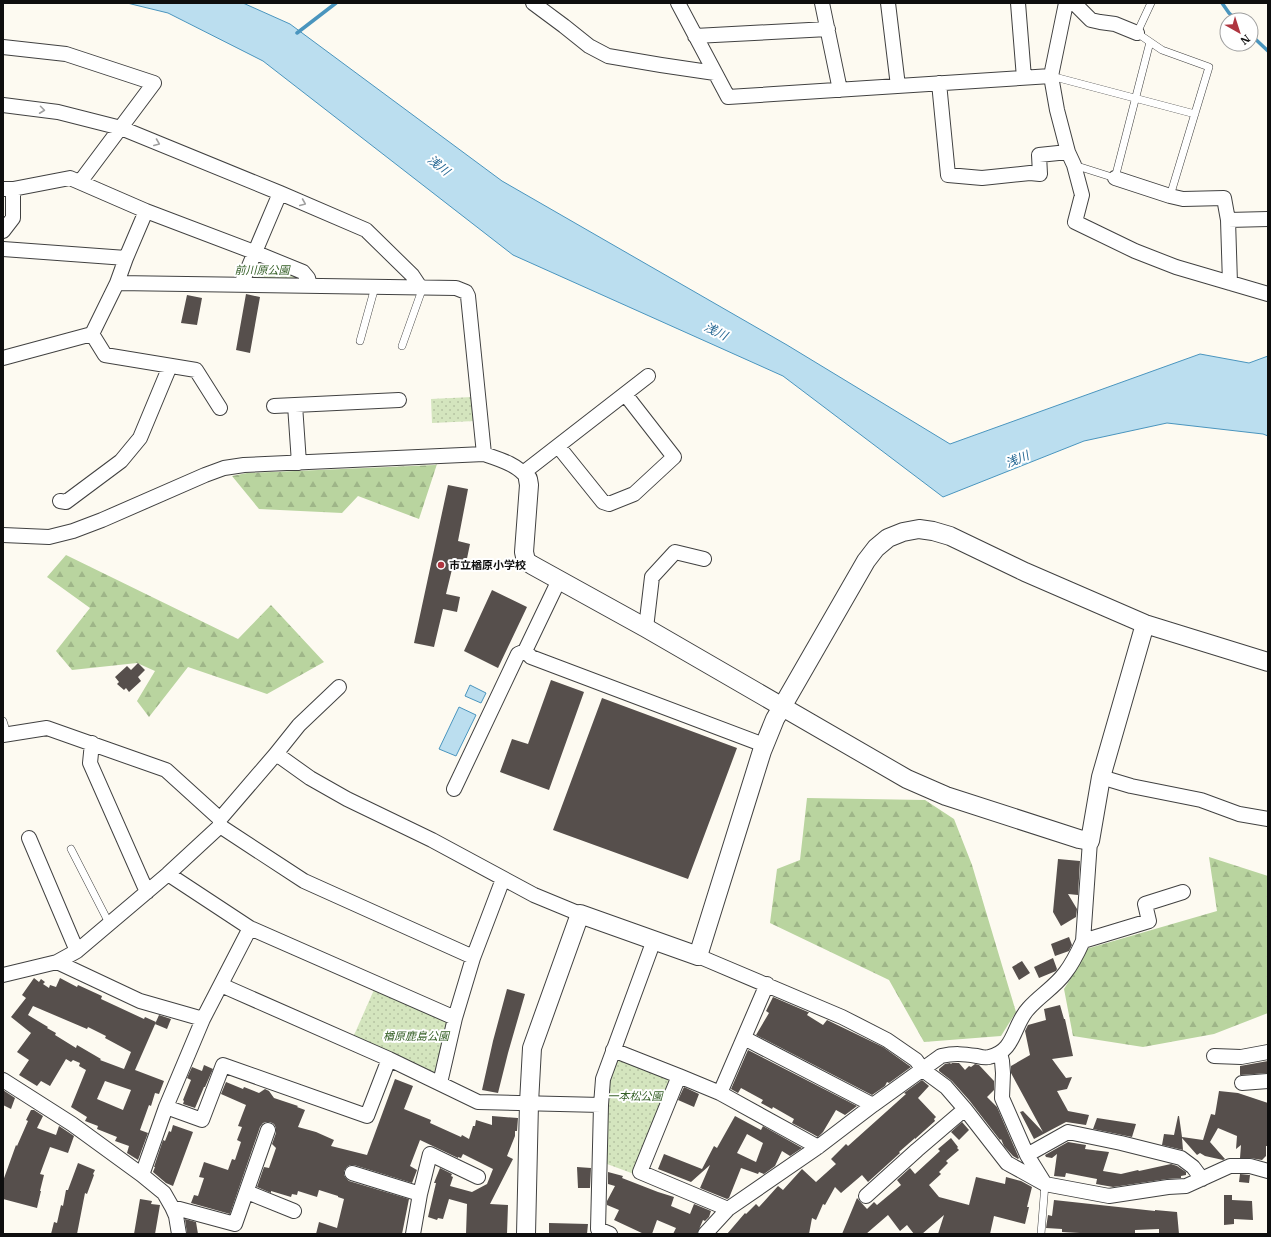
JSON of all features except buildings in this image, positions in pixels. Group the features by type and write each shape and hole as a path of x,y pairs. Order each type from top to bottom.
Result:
{"street":[{"path":"533,3 588,46 608,56 715,73"},
{"path":"678,3 728,98 1051,76"},
{"path":"822,3 840,90"},
{"path":"888,3 898,86"},
{"path":"1018,3 1024,78"},
{"path":"1066,3 1051,76 1057,110 1082,195 1075,222 1135,251 1176,267 1268,294"},
{"path":"1074,3 1091,20 1115,24 1137,33"},
{"path":"695,36 828,29"},
{"path":"3,47 66,54 154,83 80,182"},
{"path":"938,84 948,175 982,178 1030,173 1040,174 1039,156 1071,158"},
{"path":"3,105 58,112 121,128 366,230 412,275 421,287"},
{"path":"3,231 13,218 8,189 70,178 146,211 303,272 308,278 310,286"},
{"path":"1115,178 1183,199 1224,198 1228,220 1230,283"},
{"path":"241,285 280,193"},
{"path":"3,358 92,334 117,283 146,211"},
{"path":"1228,220 1268,218"},
{"path":"3,248 126,258"},
{"path":"117,283 421,287 456,288 466,292 468,296 484,454"},
{"path":"92,334 105,355 196,370 220,408"},
{"path":"60,501 66,502 121,461 140,438 170,366"},
{"path":"526,476 558,446 648,376"},
{"path":"558,446 603,502 610,504 634,494 674,457 624,394"},
{"path":"274,406 295,405 371,395 400,400"},
{"path":"295,405 299,463"},
{"path":"3,536 39,537 60,535 102,520 224,468 244,465 484,454 502,460 526,476 529,485 524,552 526,561 532,565 646,628 907,779 946,796 1079,839 1090,841"},
{"path":"698,956 764,745 775,719 866,561 876,548 888,538 903,532 920,529 950,536 1025,572 1145,624 1268,662"},
{"path":"646,628 652,577 675,552 704,559"},
{"path":"454,788 518,654 525,652 559,580"},
{"path":"705,1234 728,1209 818,1147 872,1105 941,1056 953,1054 989,1058 1000,1053 1008,1046 1027,1010 1066,973 1083,941 1090,841 1101,777 1145,624"},
{"path":"525,652 531,657 764,745"},
{"path":"3,975 57,962 77,951 168,874 220,823 299,725 339,687"},
{"path":"4,730 47,728 166,770 220,823 304,881 473,957"},
{"path":"92,743 90,763 147,892"},
{"path":"275,755 282,758 310,778 347,799 432,840 534,895 580,914 698,956 767,984 842,1017 887,1040 916,1060 922,1070 946,1086 1007,1163 1045,1184 1109,1196 1168,1187 1186,1186 1230,1166 1250,1166 1268,1171"},
{"path":"1101,777 1132,786 1201,800 1239,814 1268,819"},
{"path":"29,838 77,951"},
{"path":"168,874 250,928 455,1018"},
{"path":"440,1083 455,1018 473,957 504,879"},
{"path":"1083,941 1149,921 1144,904 1183,892"},
{"path":"526,1234 529,1103 532,1048 580,914"},
{"path":"142,1175 166,1108 203,1020 250,928"},
{"path":"610,1234 598,1229 602,1079 654,940"},
{"path":"57,962 140,1001 203,1020"},
{"path":"720,1093 767,984"},
{"path":"221,985 389,1059 478,1102 601,1105"},
{"path":"744,1038 872,1105"},
{"path":"613,1050 720,1093 818,1147"},
{"path":"1214,1056 1241,1057 1268,1052"},
{"path":"1000,1053 1003,1073 1002,1098 1027,1155 1045,1184"},
{"path":"166,1108 202,1120 223,1066 367,1116 389,1059"},
{"path":"678,1076 640,1172 728,1209"},
{"path":"3,1080 72,1124 142,1175 164,1193 176,1216 179,1234"},
{"path":"1242,1083 1268,1081"},
{"path":"866,1196 965,1109"},
{"path":"172,1207 236,1224 268,1130"},
{"path":"1027,1155 1068,1132 1181,1158 1193,1167 1202,1180"},
{"path":"413,1234 420,1194 430,1154 478,1177"},
{"path":"352,1173 420,1194"},
{"path":"247,1192 294,1211"}],"lane":[{"path":"1151,3 1137,33 1162,50 1210,67 1170,196"},
{"path":"1071,158 1115,178 1150,42"},
{"path":"1051,76 1195,114"},
{"path":"360,341 375,287"},
{"path":"402,346 421,287"},
{"path":"71,849 109,923"},
{"path":"1045,1184 1041,1234 1045,1234"}],"green space":[{"name":"前川原公園","path":"254,252 308,278 241,285"},
{"path":"472,397 475,421 432,423 431,399"},
{"path":"437,464 419,519 358,496 342,513 259,509 232,476 247,473"},
{"path":"66,555 238,639 271,605 324,662 267,694 188,667 149,717 137,701 155,671 137,663 72,670 56,651 90,608 47,577"},
{"path":"807,798 925,800 954,819 972,865 1016,1012 1001,1036 924,1042 889,980 770,923 777,869 800,860"},
{"path":"1209,857 1268,876 1268,1013 1214,1034 1143,1047 1073,1036 1064,989 1076,970 1086,949 1217,911"},
{"name":"楢原鹿島公園","path":"377,983 455,1018 440,1083 351,1042"},
{"name":"一本松公園","path":"613,1050 679,1076 634,1174 599,1161"}],"water":[{"name":"浅川","path":"127,3 243,3 290,24 502,181 787,345 950,444 1200,354 1249,363 1268,356 1268,436 1263,434 1167,423 1084,441 943,497 783,376 513,255 263,61 168,13"},
{"path":"470,685 486,693 481,703 465,696"},
{"path":"459,707 476,715 456,756 439,749"}],"waterway":[{"path":"297,33 336,3"},
{"path":"1222,3 1228,12"},
{"path":"1259,43 1268,51"}],"place":[{"name":"市立楢原小学校","path":"441,565"}]}
